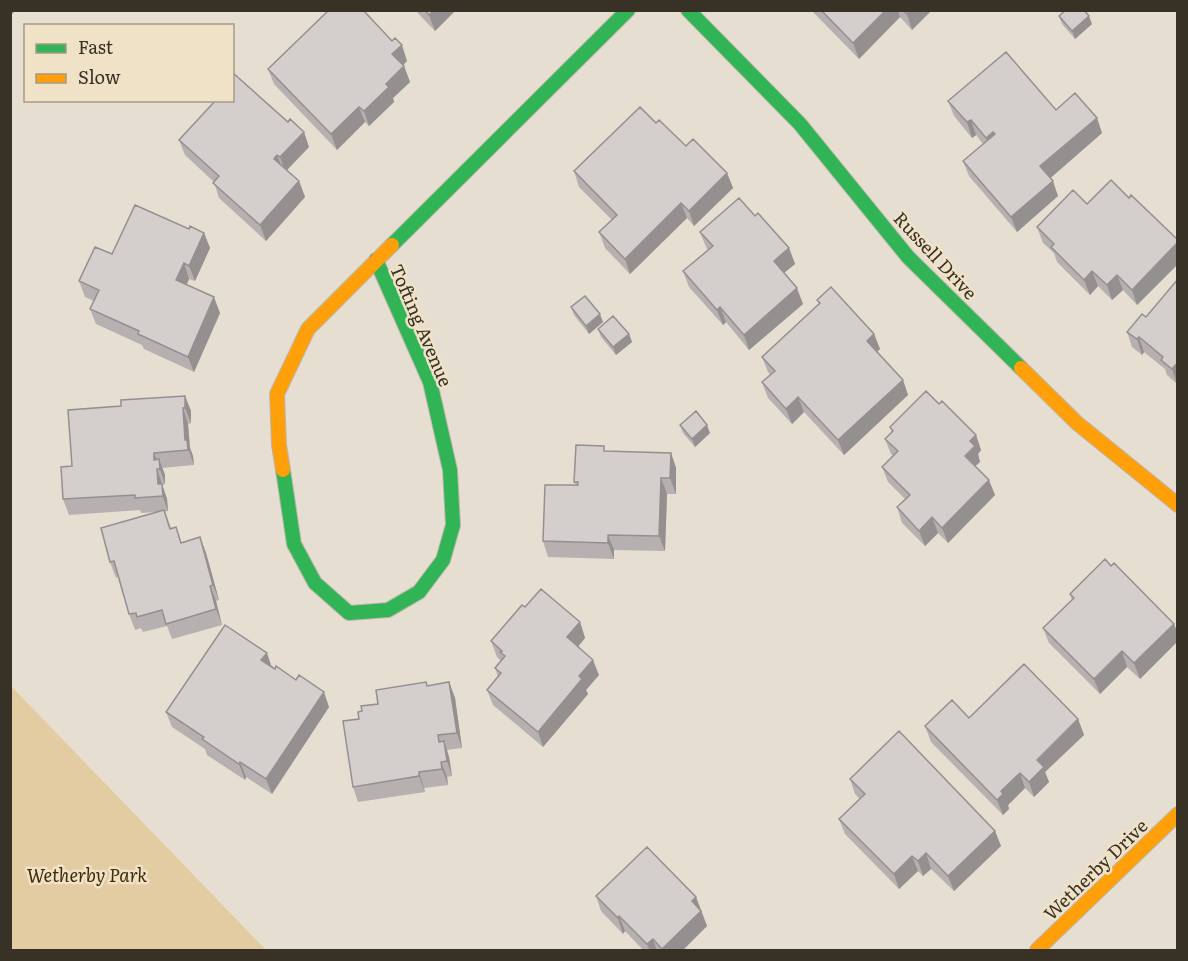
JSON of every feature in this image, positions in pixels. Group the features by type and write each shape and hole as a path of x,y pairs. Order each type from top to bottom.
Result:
{"street":[{"name":"Tofting Avenue","path":"376,260 430,382 450,470 453,525 443,560 419,592 388,610 349,613 315,583 294,544 279,445 277,394 308,329 376,260 628,10"},
{"name":"Russell Drive","path":"688,10 800,124 908,257 1077,423 1178,505"},
{"name":"Wetherby Drive","path":"1037,951 1178,814"}],"green space":[{"name":"Wetherby Park","path":"11,686 266,950 11,950"}],"building":[{"path":"329,10 363,10 392,41 395,38 402,45 392,54 404,66 386,84 389,87 364,111 359,107 331,134 268,69"},
{"path":"821,10 886,10 853,43"},
{"path":"1066,10 1084,10 1089,16 1072,31 1059,16"},
{"path":"1006,52 1056,110 1075,93 1097,118 1040,166 1053,181 1011,217 963,161 995,134 993,132 986,138 971,120 967,122 948,101"},
{"path":"234,74 288,122 290,119 304,132 280,157 277,155 274,159 299,181 260,225 213,183 219,176 179,140 214,102 234,102"},
{"path":"640,107 656,123 659,120 686,146 693,139 727,173 689,211 681,203 625,259 599,232 617,215 574,171"},
{"path":"1111,180 1129,198 1131,195 1178,240 1132,290 1117,275 1107,285 1092,271 1084,280 1051,247 1054,244 1037,227 1073,190 1087,204"},
{"path":"739,198 755,216 758,213 789,248 774,261 797,288 744,335 720,307 717,310 683,271 713,246 700,232"},
{"path":"135,205 189,229 190,226 204,233 189,266 184,263 176,280 214,297 188,357 90,309 99,290 79,281 95,247 112,254"},
{"path":"1178,279 1178,362 1172,369 1161,360 1163,357 1139,337 1137,339 1127,332 1142,314 1146,317"},
{"path":"831,287 874,334 867,341 903,380 838,440 798,397 786,409 762,382 775,371 762,357 820,303 817,300"},
{"path":"585,296 600,314 586,326 571,307"},
{"path":"613,316 629,334 613,347 598,329"},
{"path":"926,391 939,404 942,401 976,435 970,441 975,446 965,456 989,480 942,528 932,517 919,531 897,507 910,495 882,467 898,451 885,439 893,431 890,427"},
{"path":"185,396 185,408 183,408 188,450 154,453 154,460 159,459 158,484 162,484 163,496 135,498 135,495 63,499 61,467 72,466 68,410 121,406 121,400"},
{"path":"696,411 707,425 692,439 680,425"},
{"path":"576,445 604,446 604,451 671,453 670,478 661,478 659,536 608,535 608,543 543,541 545,485 578,485 578,482 574,482"},
{"path":"164,510 170,529 176,527 181,543 200,537 213,585 210,586 216,609 166,624 162,610 137,617 136,613 129,614 114,561 110,562 101,528"},
{"path":"1105,559 1111,566 1114,563 1174,624 1134,663 1122,651 1094,679 1043,628 1074,598 1070,594"},
{"path":"541,589 580,622 567,637 593,660 579,676 582,679 538,732 487,690 501,673 495,668 505,656 491,641 522,605 525,607"},
{"path":"225,625 267,653 261,660 275,669 276,666 296,680 299,675 324,692 266,779 240,762 239,764 166,712"},
{"path":"1024,664 1078,719 1037,760 1044,767 1029,782 1020,773 1001,791 1003,794 997,800 925,726 952,700 969,718"},
{"path":"426,682 427,686 449,682 457,733 438,735 439,742 444,741 447,761 441,762 442,769 419,772 419,776 353,787 343,721 359,719 358,712 362,711 361,706 378,704 376,690"},
{"path":"899,731 995,831 948,876 926,853 918,861 912,856 894,874 839,819 865,794 850,779"},
{"path":"647,847 696,897 692,901 701,911 662,949 653,939 647,944 596,896"}],"traffic: fast":[{"path":"392,245 628,10"},
{"path":"688,10 800,124 908,257 1021,368"},
{"path":"283,470 294,544 315,583 349,613 388,610 419,592 443,560 453,525 450,470 430,382 376,260"}],"traffic: slow":[{"path":"283,470 279,445 277,394 308,329 392,245"},
{"path":"1021,368 1077,423 1178,505"},
{"path":"1037,950 1178,814"}]}
